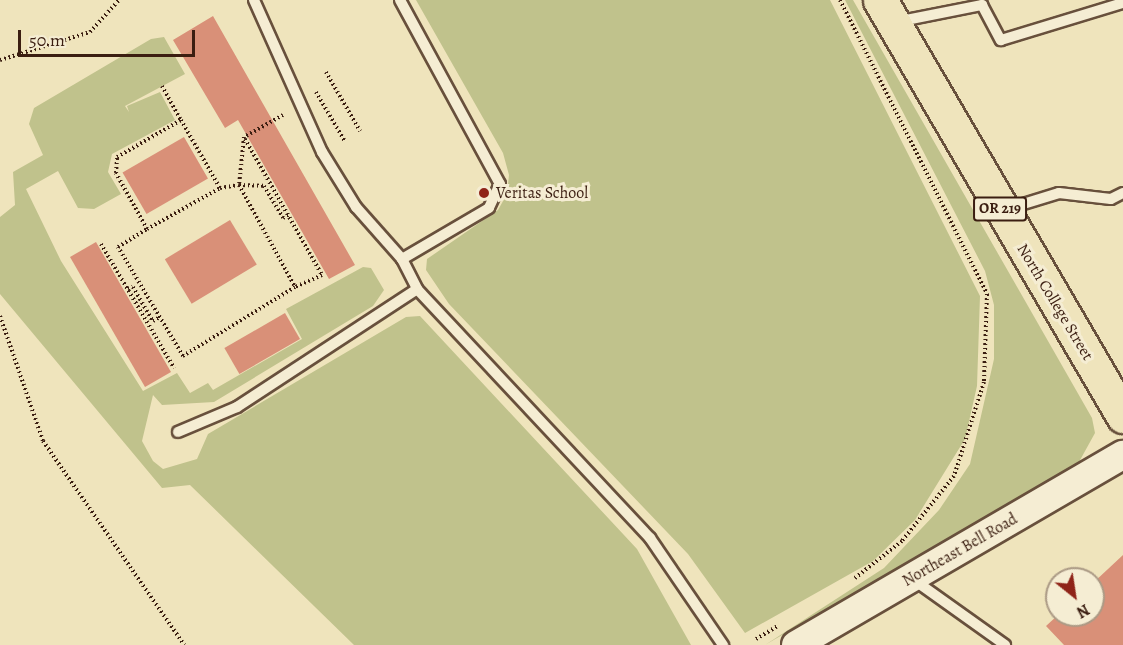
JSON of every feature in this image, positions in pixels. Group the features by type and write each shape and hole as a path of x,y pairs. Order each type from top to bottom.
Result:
{"main road":[{"name":"North College Street","path":"887,11 1001,211 1123,416"},
{"name":"Northeast Bell Road","path":"790,634 912,578 1123,455"}],"lane":[{"path":"254,0 322,152 356,207 402,259 417,289 650,538 723,645"},
{"path":"400,0 500,184 489,208 402,259"},
{"path":"887,11 982,5 1001,40 1123,3"},
{"path":"1001,211 1059,193 1111,200 1123,193"},
{"path":"178,432 237,407 417,289"},
{"path":"912,578 1005,645"}],"path":[{"path":"0,60 90,32 119,0"},
{"path":"840,0 987,294 984,382 954,476 902,541 848,582"},
{"path":"326,72 360,131"},
{"path":"162,86 220,188"},
{"path":"319,98 344,140"},
{"path":"244,137 283,115"},
{"path":"147,229 114,164 181,120"},
{"path":"244,137 239,185 295,287"},
{"path":"244,137 322,275 295,287 183,356 118,246 220,188 239,185 264,186 282,218 288,215"},
{"path":"101,244 174,368"},
{"path":"128,289 133,287 153,321 160,317"},
{"path":"0,316 44,441 184,645"},
{"path":"756,639 790,634"}],"green space":[{"path":"416,0 830,0 980,296 977,386 965,439 915,520 873,561 745,633 688,554 449,304 426,270 427,259 498,210 507,194 509,175 503,153"},
{"path":"845,0 853,0 1092,418 1095,433 1079,462 765,645 884,568 939,510 970,464 994,359 994,305 985,271"},
{"path":"164,37 185,74 125,106 129,112 127,106 160,92 175,120 112,154 108,172 121,194 94,209 78,208 58,171 26,189 61,261 143,391 177,373 190,393 208,383 213,390 302,339 286,309 363,267 371,268 384,290 373,306 214,402 162,405 153,395 142,441 153,461 163,469 197,459 208,434 406,317 420,316 637,549 691,645 354,645 190,485 162,488 0,294 0,217 15,205 13,172 43,155 29,124 34,108 151,39"}],"building":[{"path":"213,16 355,265 329,279 238,120 225,128 173,40"},
{"path":"184,137 208,179 147,214 123,173"},
{"path":"230,220 257,265 192,304 165,259"},
{"path":"96,242 171,372 145,387 70,257"},
{"path":"285,313 300,339 239,374 224,348"},
{"path":"1123,555 1123,645 1064,645 1047,627 1105,627 1105,572"}],"place":[{"name":"Veritas School","path":"484,193"}]}
